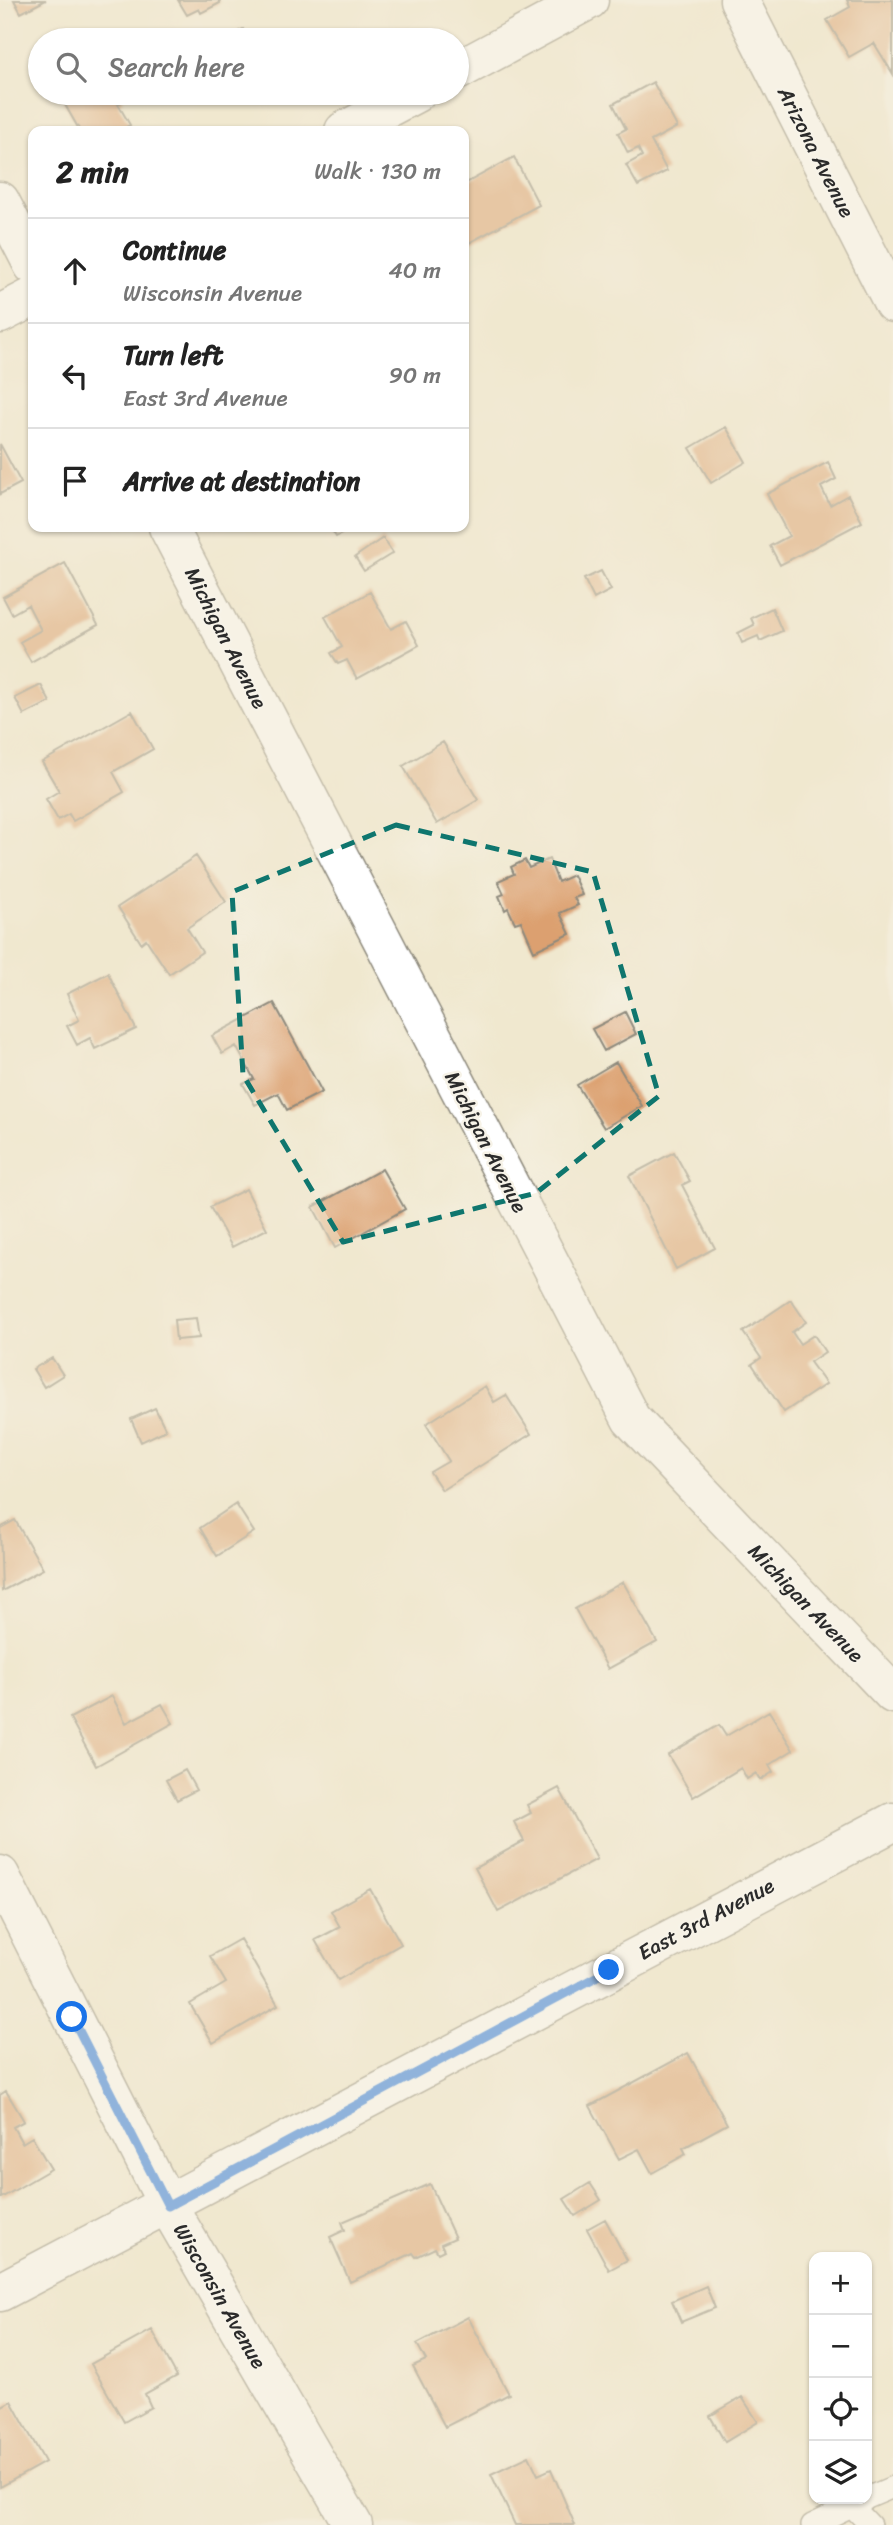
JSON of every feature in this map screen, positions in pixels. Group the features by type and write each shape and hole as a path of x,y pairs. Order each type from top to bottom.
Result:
{"street":[{"path":"469,65 589,0"},
{"name":"Arizona Avenue","path":"739,0 893,303"},
{"path":"353,126 393,105"},
{"path":"0,201 28,255"},
{"path":"0,314 28,300"},
{"name":"Michigan Avenue","path":"171,532 631,1419 893,1694"},
{"name":"East 3rd Avenue","path":"0,2292 168,2206 893,1822"},
{"name":"Wisconsin Avenue","path":"0,1875 168,2206 353,2525"}],"lane":[{"path":"872,2496 893,2487"},
{"path":"812,2525 855,2504"},
{"path":"862,2504 870,2525"}],"highlighted area":[{"path":"396,825 593,872 659,1096 536,1193 343,1242 243,1075 232,892"}],"building":[{"path":"14,0 46,0 21,13"},
{"path":"178,0 219,0 220,3 201,13 199,9 187,15"},
{"path":"847,0 893,0 893,74 874,43 849,57 827,20 850,7"},
{"path":"653,82 677,127 651,141 667,171 638,186 626,165 642,156 638,148 628,153 618,133 626,129 613,104"},
{"path":"65,105 119,105 130,125 128,126 77,126"},
{"path":"514,157 539,205 469,243 469,181"},
{"path":"726,427 746,462 711,483 690,448"},
{"path":"0,444 21,483 0,494"},
{"path":"828,462 836,479 821,487 830,505 848,495 862,522 780,565 770,546 789,536 767,494"},
{"path":"383,538 393,553 364,571 355,557"},
{"path":"65,563 98,625 31,662 20,642 41,630 28,605 12,614 3,597"},
{"path":"601,571 611,590 594,599 584,579"},
{"path":"370,592 391,629 406,621 419,645 357,679 347,660 338,664 331,653 342,647 325,617"},
{"path":"772,608 782,631 760,641 758,636 742,643 738,633 754,625 751,618"},
{"path":"41,685 50,702 24,715 15,698"},
{"path":"132,711 153,749 113,772 124,792 73,821 69,814 58,820 46,799 59,791 42,762"},
{"path":"443,742 478,800 437,824 403,766"},
{"path":"196,856 226,902 187,928 202,952 169,974 146,939 141,943 118,907"},
{"path":"549,859 558,882 573,875 582,895 574,898 578,905 560,913 570,934 534,951 521,921 515,923 508,908 505,910 499,896 504,894 498,881 514,874 511,867 525,860 529,868"},
{"path":"108,973 136,1029 95,1049 90,1038 77,1045 67,1026 79,1020 67,994"},
{"path":"274,1003 322,1092 287,1110 278,1093 255,1105 243,1084 254,1079 236,1046 222,1054 212,1036"},
{"path":"625,1012 636,1034 604,1051 592,1029"},
{"path":"616,1062 642,1106 604,1128 577,1085"},
{"path":"674,1152 690,1181 682,1185 715,1248 676,1269 629,1176"},
{"path":"382,1169 405,1209 335,1248 313,1207"},
{"path":"246,1189 267,1229 232,1247 210,1207"},
{"path":"791,1300 806,1322 792,1332 800,1344 814,1335 825,1352 810,1362 826,1384 784,1412 752,1364 761,1358 743,1332"},
{"path":"196,1318 199,1338 176,1340 174,1320"},
{"path":"52,1358 63,1375 44,1387 33,1369"},
{"path":"485,1386 494,1402 506,1395 531,1434 442,1490 430,1472 449,1461 426,1424"},
{"path":"155,1408 166,1430 141,1442 131,1419"},
{"path":"236,1504 254,1532 217,1556 200,1528"},
{"path":"15,1520 43,1569 2,1591 0,1528"},
{"path":"623,1582 657,1642 608,1669 575,1609"},
{"path":"112,1696 126,1723 162,1704 173,1723 96,1766 70,1718"},
{"path":"769,1711 793,1750 769,1765 773,1772 760,1780 756,1773 747,1779 741,1768 693,1797 668,1755 719,1725 726,1736"},
{"path":"185,1770 196,1790 177,1800 166,1780"},
{"path":"559,1788 597,1859 498,1912 475,1868 524,1841 514,1822 531,1813 527,1805"},
{"path":"370,1889 401,1944 338,1980 315,1940 340,1927 331,1911"},
{"path":"240,1939 278,2005 213,2043 190,2004 226,1983 210,1956"},
{"path":"688,2053 727,2124 683,2148 686,2154 652,2173 639,2149 619,2159 590,2106"},
{"path":"6,2091 24,2121 13,2127 22,2143 32,2137 51,2169 1,2198 0,2095"},
{"path":"590,2183 601,2200 575,2216 564,2199"},
{"path":"430,2184 455,2238 441,2244 444,2250 438,2253 435,2248 416,2257 413,2253 350,2282 330,2237 345,2230 342,2222"},
{"path":"605,2219 627,2260 609,2270 587,2229"},
{"path":"706,2286 715,2308 681,2322 672,2301"},
{"path":"468,2317 509,2394 445,2427 413,2366 426,2360 417,2344"},
{"path":"152,2330 177,2376 145,2394 151,2407 124,2422 91,2364"},
{"path":"742,2397 758,2422 725,2442 710,2416"},
{"path":"11,2401 45,2462 0,2487 0,2407"},
{"path":"529,2456 538,2475 551,2469 575,2525 515,2525 491,2474"}],"route":[{"path":"72,2017 168,2206 609,1970"}]}
